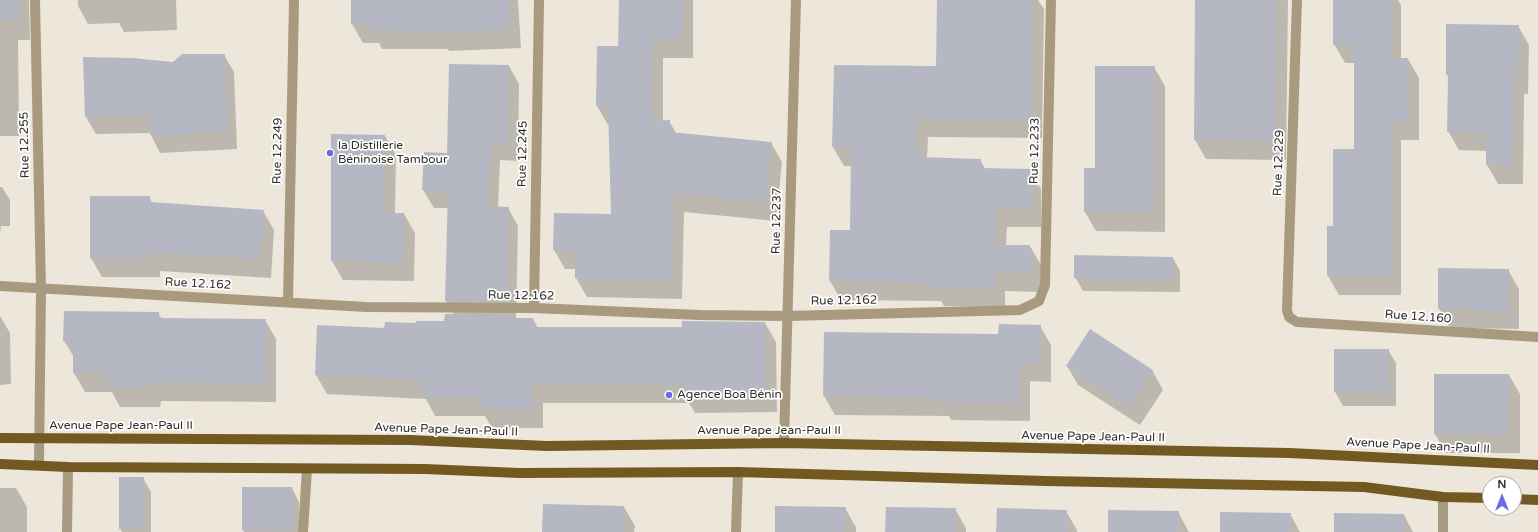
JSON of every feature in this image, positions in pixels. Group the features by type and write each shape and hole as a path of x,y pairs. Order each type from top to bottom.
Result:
{"main road":[{"name":"Avenue Pape Jean-Paul II","path":"0,438 410,440 547,446 784,443 1289,453 1538,465"},
{"path":"0,464 39,465 68,468 425,470 519,473 738,472 1046,481 1364,486 1443,497 1482,498"},
{"path":"1522,499 1538,500"}],"street":[{"name":"Rue 12.255","path":"35,0 41,289 39,465"},
{"name":"Rue 12.249","path":"288,302 294,0"},
{"name":"Rue 12.245","path":"534,308 539,0"},
{"name":"Rue 12.237","path":"784,443 796,0"},
{"name":"Rue 12.233","path":"1040,301 1045,285 1051,0"},
{"name":"Rue 12.229","path":"1297,322 1289,317 1287,310 1298,0"},
{"name":"Rue 12.162","path":"0,286 373,307 534,308 700,315 788,316 1020,310 1040,301"},
{"name":"Rue 12.160","path":"1297,322 1538,337"},
{"path":"67,532 68,468"},
{"path":"303,532 307,469"},
{"path":"736,532 738,472"},
{"path":"1443,497 1443,532"}],"building":[{"path":"0,0 19,0 19,21 0,21"},
{"path":"351,0 509,0 510,29 437,33 437,31 370,30 370,24 351,24"},
{"path":"619,0 683,0 682,39 653,39 652,121 670,120 670,132 772,142 765,202 674,193 672,280 575,278 575,251 553,250 554,213 611,214 608,106 596,106 597,46 618,46"},
{"path":"937,0 1033,0 1032,119 917,118 917,157 981,159 981,168 1031,169 1030,208 996,208 995,245 1030,245 1030,273 995,272 995,288 932,288 932,283 829,281 830,230 850,230 851,147 832,147 834,65 936,66"},
{"path":"1195,0 1277,0 1276,141 1194,140"},
{"path":"1333,0 1391,0 1391,58 1408,58 1408,122 1391,122 1391,276 1327,276 1327,226 1333,226 1333,149 1354,149 1354,45 1333,45"},
{"path":"1446,24 1519,25 1518,75 1514,75 1513,165 1486,165 1486,132 1447,132 1448,75 1446,75"},
{"path":"182,54 225,54 228,132 150,135 149,116 85,117 83,57 132,58 173,62"},
{"path":"449,64 509,65 509,143 491,143 488,206 509,207 506,301 445,301 448,191 422,190 424,152 447,153"},
{"path":"1095,66 1155,66 1154,213 1084,212 1084,168 1095,168"},
{"path":"331,134 385,135 384,213 404,213 404,262 331,261"},
{"path":"90,196 150,196 150,202 264,210 260,259 150,252 150,258 90,258"},
{"path":"1074,255 1173,257 1173,279 1074,278"},
{"path":"1438,268 1509,269 1509,310 1438,309"},
{"path":"64,311 159,312 159,318 266,319 266,383 150,382 150,388 108,388 108,373 73,373 73,341 63,341"},
{"path":"445,314 506,314 505,318 533,318 533,327 682,327 682,321 765,322 766,394 683,394 683,384 533,384 533,410 480,409 480,397 423,397 423,380 315,375 317,325 384,328 385,322 416,323 416,321 444,321"},
{"path":"999,324 1041,325 1040,363 1020,363 1019,403 939,402 939,398 823,396 824,332 998,334"},
{"path":"1090,329 1153,370 1129,407 1066,366"},
{"path":"1334,349 1389,349 1389,392 1334,392"},
{"path":"1434,374 1509,374 1509,435 1434,435"},
{"path":"119,477 144,477 144,529 119,529"},
{"path":"242,487 292,487 292,531 242,530"},
{"path":"543,504 624,506 624,532 542,532"},
{"path":"775,506 846,507 845,532 775,532"},
{"path":"886,507 956,508 956,532 885,532"},
{"path":"997,508 1067,510 1067,532 996,532"},
{"path":"1108,510 1179,511 1178,532 1108,532"},
{"path":"1220,512 1291,513 1290,532 1220,532"},
{"path":"1334,513 1404,514 1404,532 1334,532"}],"place":[{"name":"la Distillerie Béninoise Tambour","path":"330,153"},
{"name":"Agence Boa Bénin","path":"669,395"}]}
